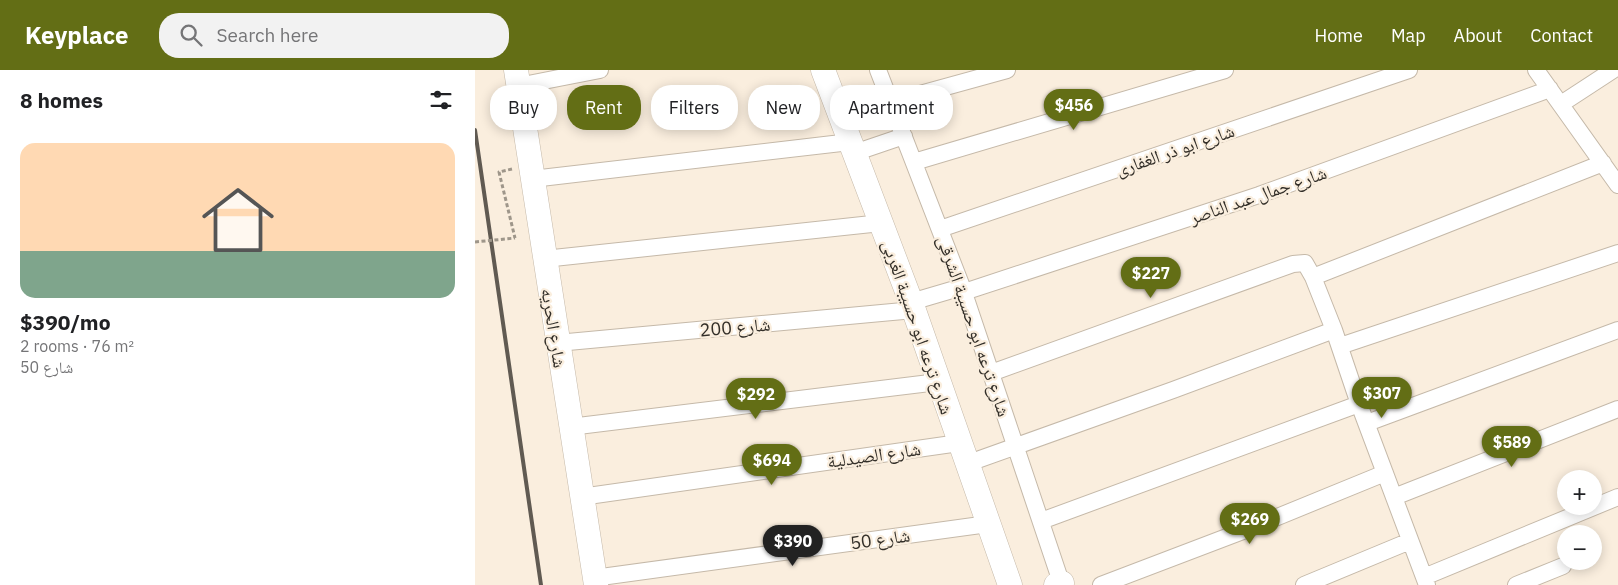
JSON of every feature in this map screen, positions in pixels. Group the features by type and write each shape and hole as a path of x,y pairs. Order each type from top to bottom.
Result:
{"street":[{"path":"517,78 600,70"},
{"name":"شارع ترعه ابو حسيبة الغربى","path":"823,70 912,306 1010,585"},
{"name":"شارع ترعه ابو حسيبة الشرقى","path":"878,70 884,85"},
{"path":"953,85 1007,70"},
{"path":"914,162 1225,70"},
{"name":"شارع ابو ذر الغفارى","path":"940,229 1409,70"},
{"path":"1537,70 1617,180"},
{"path":"1561,104 1613,70"},
{"name":"شارع الحريه","path":"517,78 595,582"},
{"name":"شارع جمال عبد الناصر","path":"912,306 1259,195 1550,89"},
{"name":"شارع ترعه ابو حسيبة الشرقى","path":"902,130 963,290 1041,521 1060,584"},
{"path":"532,179 852,147 904,136"},
{"path":"1313,276 1603,163"},
{"path":"544,259 881,223"},
{"path":"1340,346 1618,253"},
{"path":"991,373 1293,264 1305,264 1313,276 1334,330 1359,404 1426,581 1618,497"},
{"name":"شارع 200","path":"557,344 912,306"},
{"name":"شارع الصيدلية","path":"581,497 963,454 1016,446 1334,330"},
{"path":"1367,423 1618,330"},
{"path":"570,427 938,382"},
{"path":"1041,521 1359,404"},
{"path":"1394,497 1618,409"},
{"path":"1101,585 1248,529 1385,473"},
{"name":"شارع 50","path":"595,582 988,524"},
{"path":"1304,585 1410,540"},
{"path":"1516,585 1557,568"}],"path":[{"path":"475,242 515,238 499,172"}],"railway":[{"path":"475,130 541,585"}]}
